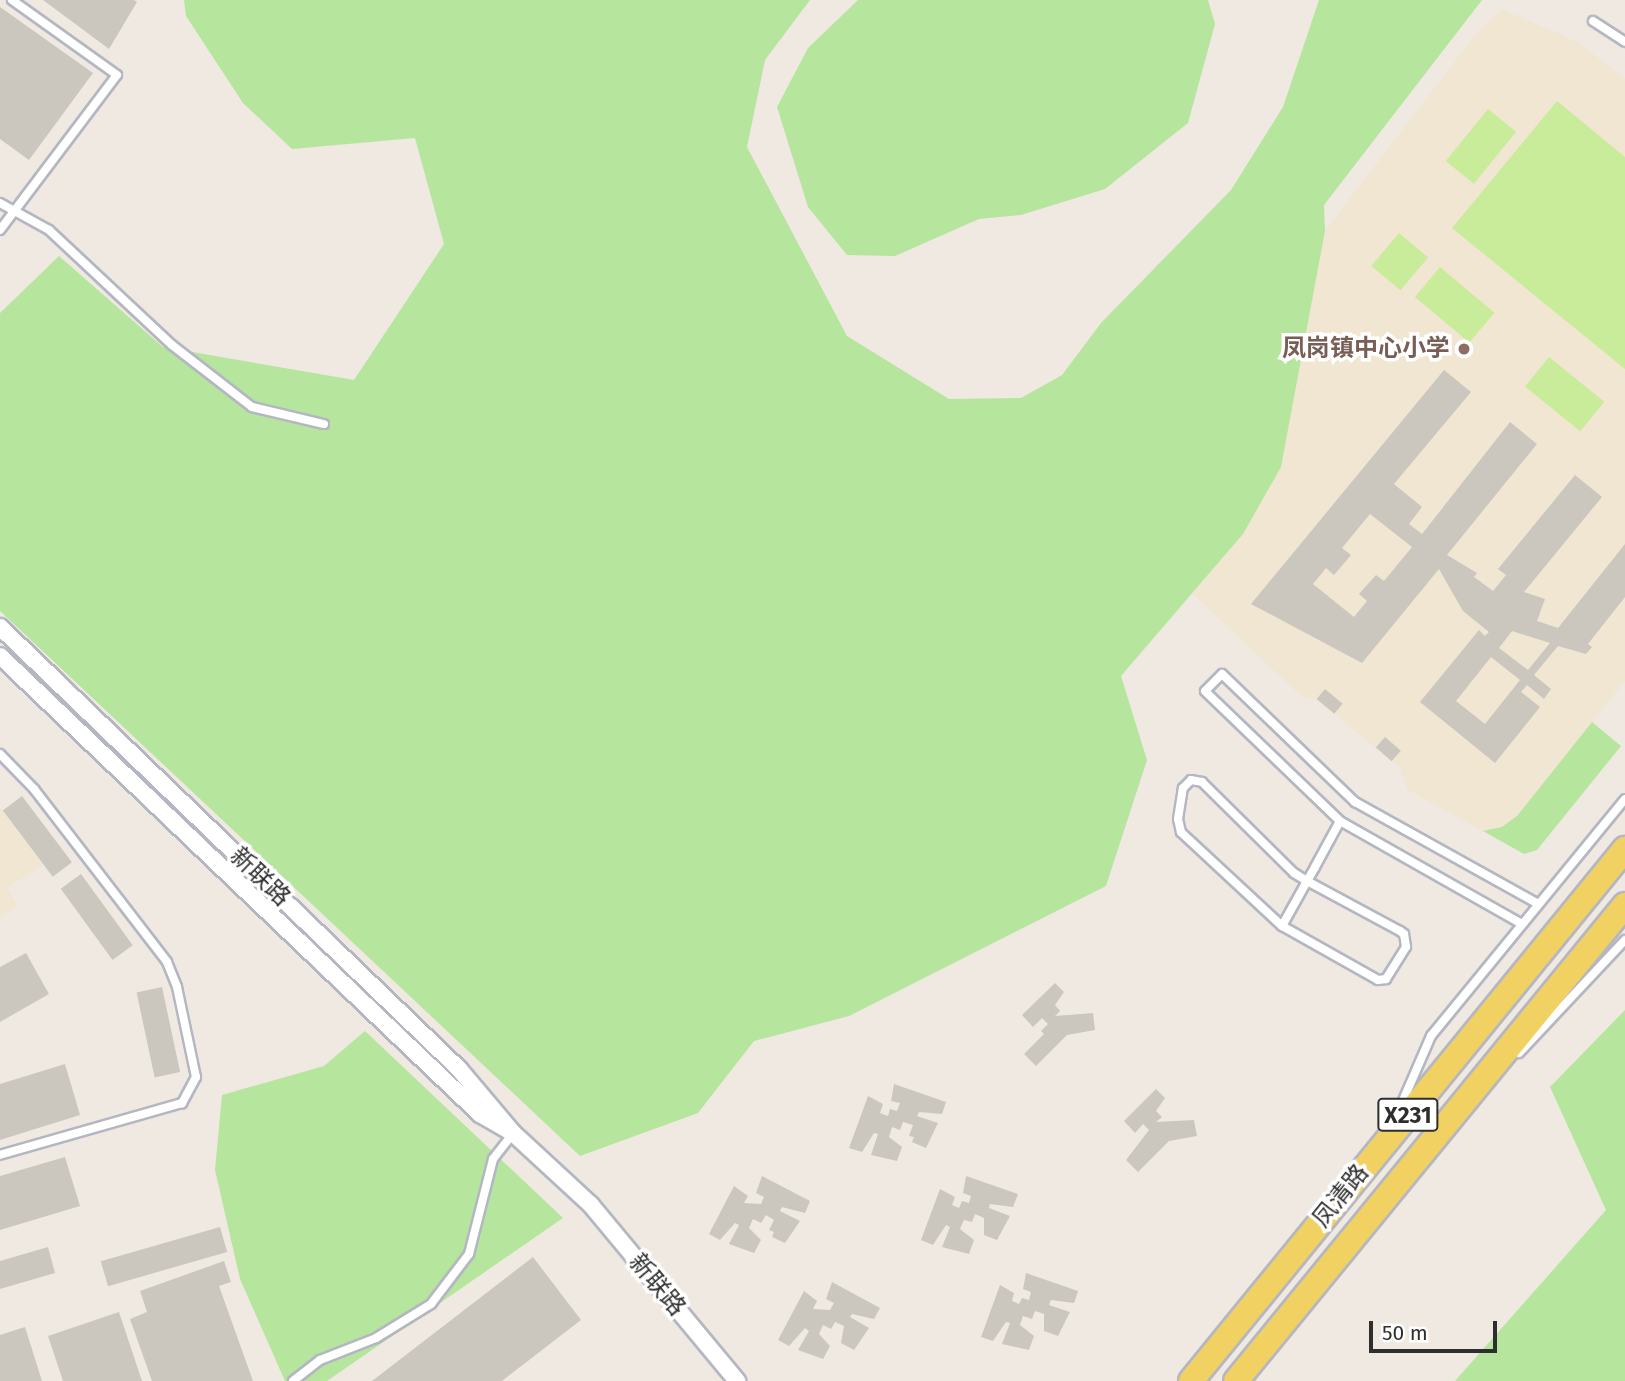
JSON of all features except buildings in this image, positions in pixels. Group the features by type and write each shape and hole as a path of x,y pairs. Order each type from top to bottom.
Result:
{"main road":[{"name":"凤清路","path":"1191,1381 1625,849"},
{"name":"凤清路","path":"1236,1381 1625,905"}],"street":[{"name":"新联路","path":"0,627 459,1069 513,1133 591,1205 737,1381"},
{"name":"新联路","path":"3,664 480,1114 513,1133"}],"lane":[{"path":"0,230 15,215 117,75 12,0"},
{"path":"1593,21 1625,42"},
{"path":"0,203 15,215 50,230 172,345 252,407 324,424"},
{"path":"1522,924 1340,821 1205,691 1222,674 1356,802 1538,904"},
{"path":"0,754 34,789 167,962 177,987 196,1077 182,1103 0,1155"},
{"path":"1202,782 1307,881 1404,934 1406,947 1392,974 1378,980 1282,926 1181,832 1178,819 1187,783 1202,782"},
{"path":"1388,1139 1431,1036 1625,799"},
{"path":"1282,926 1340,821"},
{"path":"1428,1145 1625,940"},
{"path":"293,1381 320,1360 376,1338 431,1304 469,1254 493,1159 513,1133"}],"shaded area":[{"name":"凤岗镇中心小学","path":"1501,9 1578,42 1625,79 1625,681 1517,816 1502,827 1483,831 1408,790 1399,766 1316,699 1301,696 1193,594 1243,534 1281,467 1325,231 1475,35"},
{"path":"0,807 43,865 7,888 18,906 0,917"}],"green space":[{"path":"184,0 810,0 765,60 747,147 847,336 949,399 1021,398 1062,375 1101,323 1231,190 1283,107 1319,0 1482,0 1324,205 1325,231 1281,467 1243,534 1121,676 1147,760 1106,886 849,1016 754,1041 698,1113 580,1156 0,611 0,313 59,256 163,347 354,380 444,244 415,138 292,149 243,103 186,16"},
{"path":"858,0 1208,0 1215,24 1188,123 1105,189 1021,215 979,219 895,256 847,255 808,207 777,107 808,48"},
{"path":"1557,101 1625,157 1625,369 1452,228"},
{"path":"1488,109 1516,132 1474,184 1446,161"},
{"path":"1399,233 1428,257 1400,290 1371,266"},
{"path":"1440,267 1494,313 1469,343 1415,297"},
{"path":"1549,357 1604,402 1580,431 1525,387"},
{"path":"1592,722 1621,746 1537,850 1524,854 1483,831 1502,827 1517,816"},
{"path":"1625,1010 1625,1381 1455,1381 1606,1210 1550,1087"},
{"path":"365,1031 563,1218 327,1381 285,1381 240,1279 215,1170 222,1095 324,1066"}],"place":[{"name":"凤岗镇中心小学","path":"1464,349"}]}
